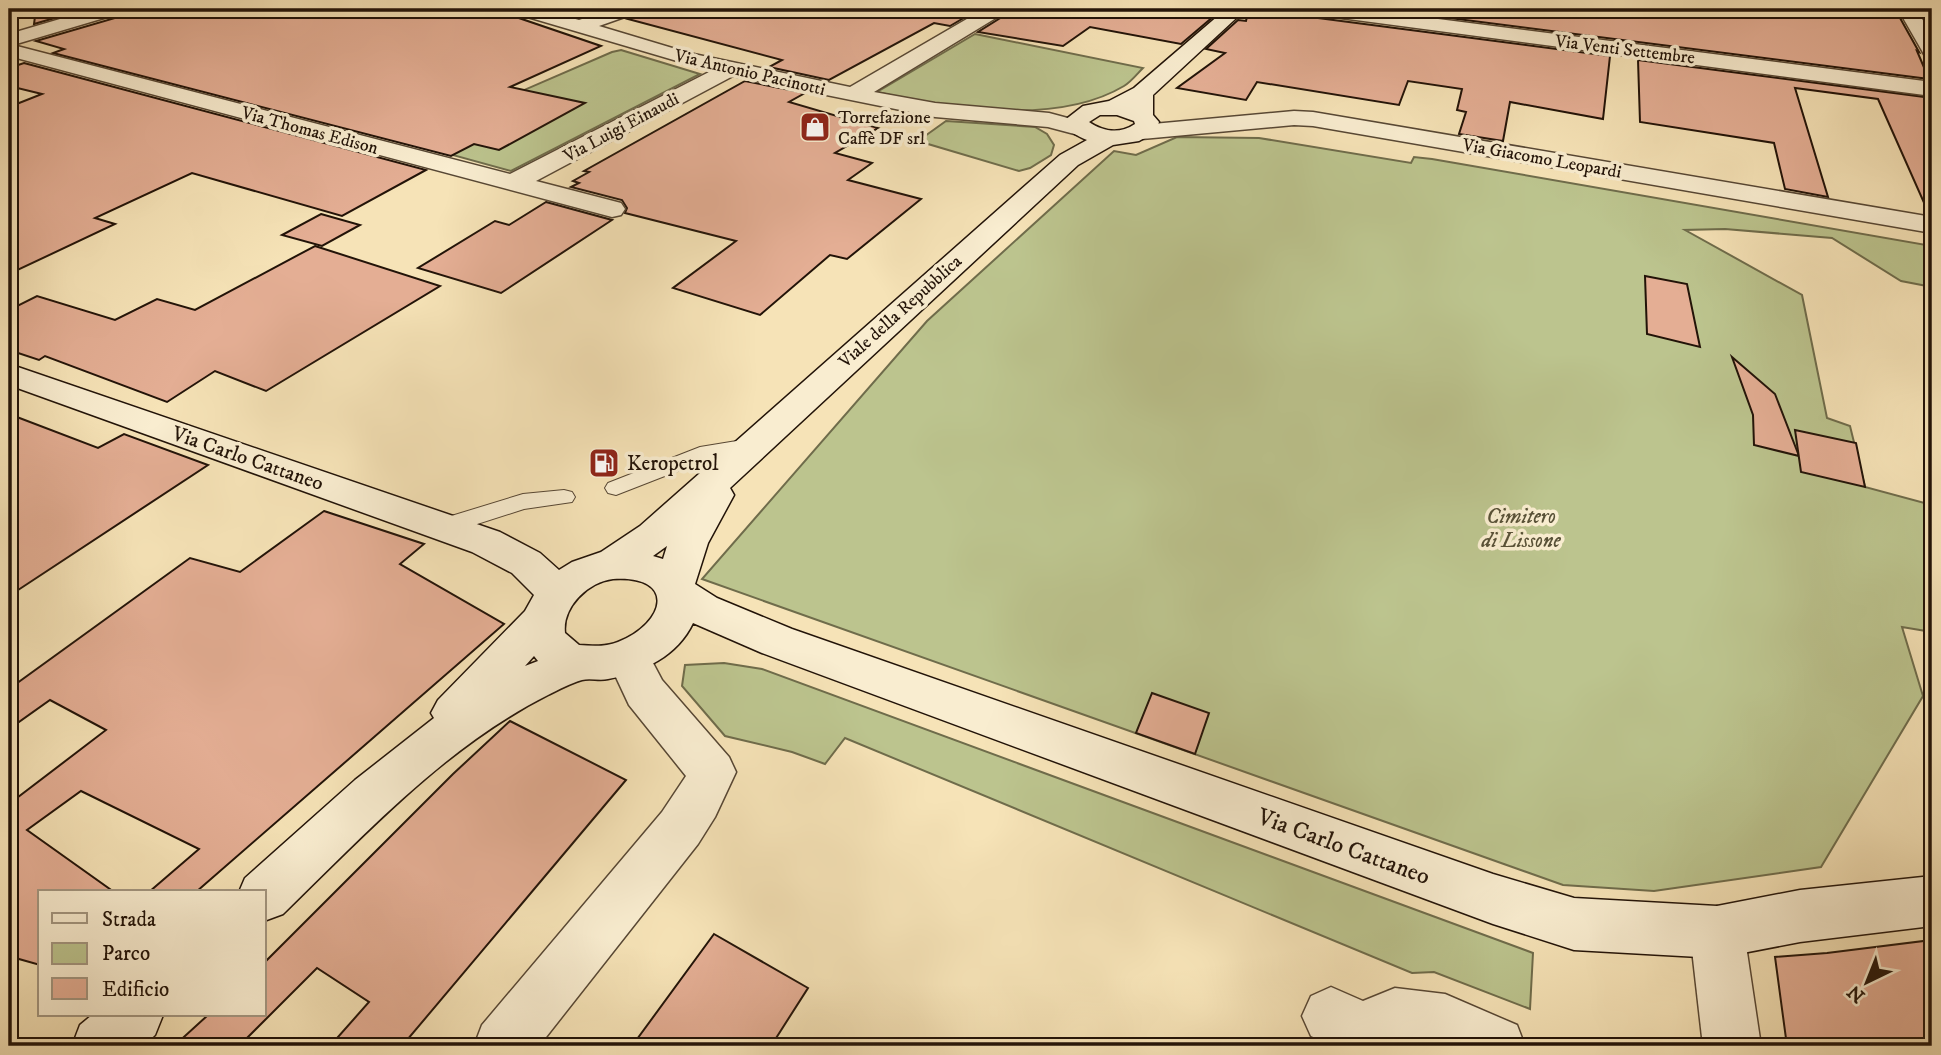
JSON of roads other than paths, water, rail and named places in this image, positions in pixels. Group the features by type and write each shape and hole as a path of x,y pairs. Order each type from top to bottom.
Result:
{"street":[{"path":"9,40 114,9"},
{"name":"Via Antonio Pacinotti","path":"521,9 730,69 853,95 935,110 1024,117 1092,116"},
{"path":"579,27 629,9"},
{"path":"853,95 997,9"},
{"path":"1092,116 1127,110 1142,115 1237,9"},
{"name":"Via Venti Settembre","path":"1318,9 1932,89"},
{"path":"1907,9 1932,52"},
{"name":"Via Thomas Edison","path":"9,50 612,209"},
{"name":"Via Luigi Einaudi","path":"511,184 730,69"},
{"name":"Via Giacomo Leopardi","path":"1142,115 1187,127 1313,119 1932,225"},
{"name":"Viale della Repubblica","path":"385,785 570,582 604,567 654,536 1069,160 1142,115"},
{"name":"Viale della Repubblica","path":"1069,160 1092,116 1109,137"},
{"name":"Via Giacomo Leopardi","path":"1896,218 1932,230"},
{"name":"Via Carlo Cattaneo","path":"9,374 486,542 536,569 550,585 549,607"},
{"name":"Viale della Repubblica","path":"642,651 674,623 676,590 692,536 744,454"},
{"name":"Via Carlo Cattaneo","path":"486,542 542,550 604,567"},
{"path":"604,567 635,564 655,569 676,590"},
{"name":"Via Carlo Cattaneo","path":"676,590 702,609 776,641 1493,899 1574,924 1717,932 1800,916 1932,901"},
{"path":"503,1046 694,806 712,772 645,692 642,651 605,664 579,663 558,655 546,641 542,626 549,607"},
{"name":"Via Carlo Cattaneo","path":"642,651 688,638 725,636 776,641"},
{"path":"266,894 385,785 457,728 530,682 579,663"},
{"path":"1717,932 1732,1046"},
{"path":"101,1046 134,1016"},
{"path":"1331,1016 1362,1030 1395,1017 1445,1023 1496,1046"}],"lane":[{"path":"616,488 707,452 744,454"},
{"path":"443,527 523,502 564,497"}],"place":[{"name":"Torrefazione Caffè DF srl","path":"815,127"},
{"name":"Keropetrol","path":"604,463"}],"park label":[{"name":"Cimitero di Lissone","path":"1521,528"}]}
